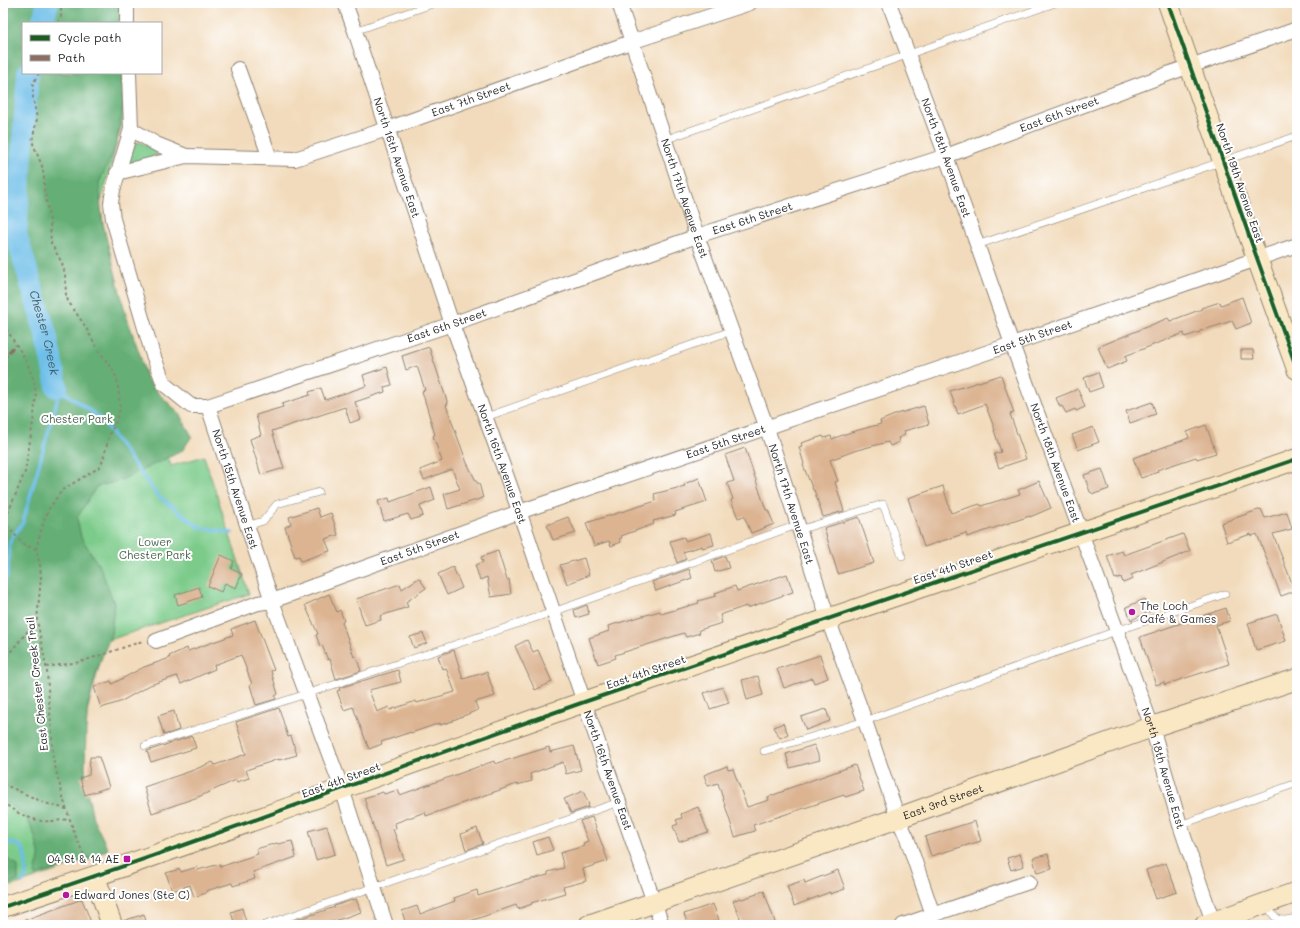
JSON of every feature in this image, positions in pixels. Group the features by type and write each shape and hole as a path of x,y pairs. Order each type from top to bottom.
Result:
{"main road":[{"name":"North 19th Avenue East","path":"1168,3 1297,369"},
{"name":"East 4th Street","path":"3,907 91,870 342,789 584,702 1297,459"},
{"name":"East 3rd Street","path":"589,925 898,818 1152,727 1297,679"},
{"path":"91,870 112,925"},
{"path":"1211,924 1297,892"}],"street":[{"path":"127,3 127,22"},
{"name":"North 16th Avenue East","path":"344,3 355,31 452,324 486,417 662,925"},
{"name":"North 17th Avenue East","path":"619,3 697,236 767,428 828,619 898,818 907,838 933,915"},
{"name":"East 7th Street","path":"118,173 186,156 295,159 387,129 632,42 750,3"},
{"name":"North 18th Avenue East","path":"888,3 946,156 1080,534 1152,727 1180,826 1211,924"},
{"name":"East 6th Street","path":"208,406 452,324 697,236 946,156 1190,66 1297,29"},
{"path":"238,69 270,158"},
{"path":"129,74 131,129 111,203 112,218 152,352 164,384 191,406 208,406"},
{"name":"East 7th Street","path":"131,129 156,144 186,156"},
{"name":"East 5th Street","path":"156,641 258,603 272,601 519,512 1297,245"},
{"name":"North 15th Avenue East","path":"208,406 272,601 342,789 386,925"},
{"path":"903,925 1030,882"}],"lane":[{"path":"355,31 434,3"},
{"path":"664,140 1055,3"},
{"path":"977,245 1297,136"},
{"path":"486,417 731,331"},
{"path":"247,526 263,521 278,504 319,492"},
{"path":"145,746 553,612 798,528 883,504 902,556"},
{"path":"764,751 865,721 1116,631 1225,594"},
{"path":"1180,826 1297,783"},
{"path":"265,925 619,802"},
{"path":"1266,903 1272,916 1278,920 1285,921 1297,918"}],"path":[{"path":"3,16 5,3"},
{"path":"58,22 61,16 61,3"},
{"path":"3,324 26,360 34,381 36,393 26,472 4,523 24,545 36,550"},
{"path":"3,661 37,620"},
{"path":"46,667 80,662 129,646"},
{"path":"3,784 45,803 66,809"},
{"path":"3,801 7,806 22,815 42,821 70,819"}],"green space":[{"name":"Chester Park","path":"3,3 22,22 22,74 121,74 124,116 100,205 116,296 171,466 204,456 249,594 106,641 70,775 94,858 3,889"},
{"name":"Chester Park","path":"3,3 121,3 122,22 22,22 22,74 122,74 123,107 116,146 99,183 102,221 126,315 140,355 146,378 159,394 178,412 192,436 182,451 121,480 96,487 77,518 81,537 101,569 114,603 111,635 97,669 88,706 85,767 88,795 93,818 108,849 93,857 35,876 39,854 31,827 21,812 3,802"},
{"path":"139,142 155,150 157,156 155,158 129,164 128,162 135,144"},
{"path":"3,856 18,866 18,881 3,886"}],"building":[{"path":"1242,297 1251,323 1236,329 1232,321 1185,337 1184,333 1125,356 1127,361 1107,369 1098,347 1168,318 1170,321 1202,309 1201,308 1220,302 1221,305"},
{"path":"429,347 448,404 446,405 453,425 467,463 477,483 479,483 483,498 448,509 444,494 460,489 452,469 424,480 420,470 442,461 433,436 435,435 422,391 425,390 417,366 406,370 402,356"},
{"path":"1241,350 1253,350 1254,359 1241,359"},
{"path":"387,367 392,385 384,387 385,392 355,402 361,419 350,423 345,407 272,431 284,468 261,475 250,439 261,435 256,415 283,407 282,404 310,395 309,392 321,388 325,400 366,386 363,375"},
{"path":"1098,372 1103,387 1089,392 1084,378"},
{"path":"1001,375 1014,413 1010,414 1026,459 999,468 994,454 1001,452 995,430 985,404 958,414 950,391"},
{"path":"1078,389 1085,407 1066,413 1062,406 1060,407 1056,398"},
{"path":"1152,402 1156,414 1130,423 1126,411"},
{"path":"924,406 929,424 904,431 905,435 898,438 899,442 890,446 888,442 857,450 830,460 838,481 835,482 844,511 823,517 814,490 803,465 799,447 802,446 801,443 823,436 824,438 831,436 832,439 881,424 880,421"},
{"path":"1206,425 1216,453 1197,459 1196,457 1157,470 1158,472 1141,478 1133,458 1189,438 1187,432"},
{"path":"1093,427 1099,442 1078,450 1072,435"},
{"path":"745,448 766,510 768,510 774,524 751,533 744,516 738,518 731,500 733,499 727,483 734,481 725,455"},
{"path":"1102,469 1109,489 1094,494 1090,492 1084,475"},
{"path":"699,478 707,502 675,512 676,515 653,521 654,524 621,536 622,538 619,539 621,542 611,546 609,541 594,546 586,523 656,501 654,494 685,486 684,484"},
{"path":"1039,481 1051,508 1030,517 967,537 966,533 924,547 908,498 943,486 951,513 980,504 981,506 1020,494 1018,490"},
{"path":"431,487 435,500 420,506 423,516 411,520 408,514 384,521 378,501 389,498 390,502"},
{"path":"317,508 320,517 331,513 338,535 325,539 330,551 301,561 299,556 295,557 285,527 291,524 289,517"},
{"path":"1261,509 1265,518 1287,512 1292,529 1273,534 1295,591 1281,596 1257,534 1252,536 1251,534 1227,542 1221,523"},
{"path":"568,517 576,533 553,540 547,525"},
{"path":"859,517 874,563 838,574 824,528"},
{"path":"711,533 714,545 702,548 702,546 683,552 686,559 677,563 670,541 684,537 685,541"},
{"path":"1183,534 1190,551 1131,575 1133,579 1123,583 1121,577 1115,579 1107,556 1122,551 1124,555"},
{"path":"498,551 507,580 509,579 511,594 491,597 487,577 480,580 475,565 483,562 481,557"},
{"path":"221,555 234,561 231,569 242,574 236,588 225,583 221,592 208,586"},
{"path":"725,556 729,568 715,572 712,561"},
{"path":"584,558 589,575 567,584 560,565"},
{"path":"453,567 462,588 447,595 438,574"},
{"path":"689,569 692,578 656,591 652,582"},
{"path":"787,574 793,592 747,608 746,606 720,615 722,623 699,630 700,633 686,637 684,633 615,655 616,658 598,664 589,638 609,631 608,626 660,611 661,614 699,603 698,601 716,596 715,593 735,586 737,591"},
{"path":"419,578 426,588 406,602 408,607 380,616 381,620 365,625 356,599 400,584 402,589"},
{"path":"199,587 202,597 178,605 175,595"},
{"path":"329,594 337,612 340,610 344,621 342,622 354,657 356,656 361,671 336,679 330,659 328,660 322,645 320,646 316,635 318,634 305,605"},
{"path":"1145,599 1151,611 1131,620 1126,607"},
{"path":"587,605 589,614 576,618 574,610"},
{"path":"1226,608 1230,621 1216,625 1229,664 1164,685 1164,682 1156,685 1140,637"},
{"path":"1277,614 1286,641 1256,650 1248,623"},
{"path":"255,620 274,670 271,671 278,694 275,696 276,699 256,705 250,685 252,684 241,655 214,665 215,669 181,684 177,676 150,685 120,702 101,708 94,687 111,681 112,684 144,667 170,658 169,656 187,648 188,651 233,635 231,629"},
{"path":"423,633 427,643 414,648 410,637"},
{"path":"527,640 533,652 538,650 552,682 535,690 515,646"},
{"path":"454,650 463,679 487,672 495,696 475,702 478,710 453,721 440,725 440,723 381,742 382,744 369,749 353,707 344,710 337,691 340,690 339,688 398,670 401,682 369,690 377,712 389,707 390,710 416,701 417,703 455,692 446,668 442,669 438,656"},
{"path":"820,655 828,678 814,683 812,678 784,688 777,669"},
{"path":"758,676 763,695 747,700 742,680"},
{"path":"723,687 729,703 710,709 704,693"},
{"path":"279,708 288,737 291,736 297,755 279,759 246,770 249,778 237,782 236,780 198,797 152,813 144,787 213,762 215,765 246,754 236,722"},
{"path":"826,709 830,721 806,730 801,717"},
{"path":"174,711 179,730 164,735 158,716"},
{"path":"783,723 788,734 780,738 774,727"},
{"path":"192,736 196,748 151,762 147,751"},
{"path":"814,745 820,760 790,768 786,754"},
{"path":"574,746 581,770 566,774 563,762 530,774 532,781 517,784 426,816 425,812 395,823 396,828 393,829 404,859 386,865 364,798 383,792 384,794 398,790 400,795 494,761 495,764 549,747 550,752"},
{"path":"90,757 99,757 109,787 85,795 80,778 89,775"},
{"path":"855,765 864,791 845,797 844,795 753,825 755,831 735,837 718,783 708,786 704,775 727,766 728,770 733,769 747,807 769,800 768,797 784,790"},
{"path":"583,791 589,807 571,813 564,799"},
{"path":"698,807 708,832 679,842 673,826 678,824 676,820 682,818 681,814"},
{"path":"592,817 608,861 583,869 586,881 563,887 565,893 531,903 532,904 518,909 516,905 459,925 406,925 402,911 417,906 420,914 455,901 454,898 477,890 478,896 548,875 548,872 564,868 560,853 584,846 583,843 588,841 580,821"},
{"path":"975,821 981,841 931,856 925,837"},
{"path":"327,826 335,854 316,860 308,831"},
{"path":"477,828 483,844 466,850 461,834"},
{"path":"548,837 553,850 537,855 533,842"},
{"path":"292,841 296,857 253,872 255,879 233,886 232,883 206,891 206,893 194,897 190,885 172,891 166,873 180,869 181,872 197,867 198,870 220,864 220,867 258,854 256,849 277,843"},
{"path":"1020,854 1024,866 1011,870 1007,858"},
{"path":"1048,854 1052,869 1037,873 1033,858"},
{"path":"1166,863 1177,892 1156,899 1146,870"},
{"path":"838,870 845,889 830,894 830,892 794,906 787,886 804,880 805,883"},
{"path":"764,891 776,925 753,925 753,921 743,925 733,901"},
{"path":"82,899 92,925 14,925 14,924"},
{"path":"356,899 361,912 323,925 287,925 287,923"},
{"path":"713,904 719,920 705,925 688,925 684,914"},
{"path":"242,908 246,922 235,925 231,912"},
{"path":"144,914 147,925 123,925 123,921"}],"waterway":[{"name":"Chester Creek","path":"42,22 48,3"},
{"name":"Chester Creek","path":"28,74 16,234 46,334 57,387"},
{"path":"57,387 100,418 157,495 199,527 232,533"},
{"name":"Chester Creek","path":"3,585 7,576 10,541 23,522 58,397 57,387"},
{"name":"Chester Creek","path":"3,840 22,847 26,864 26,873 23,882"}],"marked path":[{"path":"3,359 15,345"}],"cycle path":[{"path":"1168,3 1297,369"},
{"path":"3,907 222,832 587,701 1297,459"}],"place":[{"name":"The Loch Café & Games","path":"1132,612"},
{"name":"04 St & 14 AE","path":"127,859"},
{"name":"Edward Jones (Ste C)","path":"66,895"}],"park label":[{"name":"Lower Chester Park","path":"155,548"}]}
